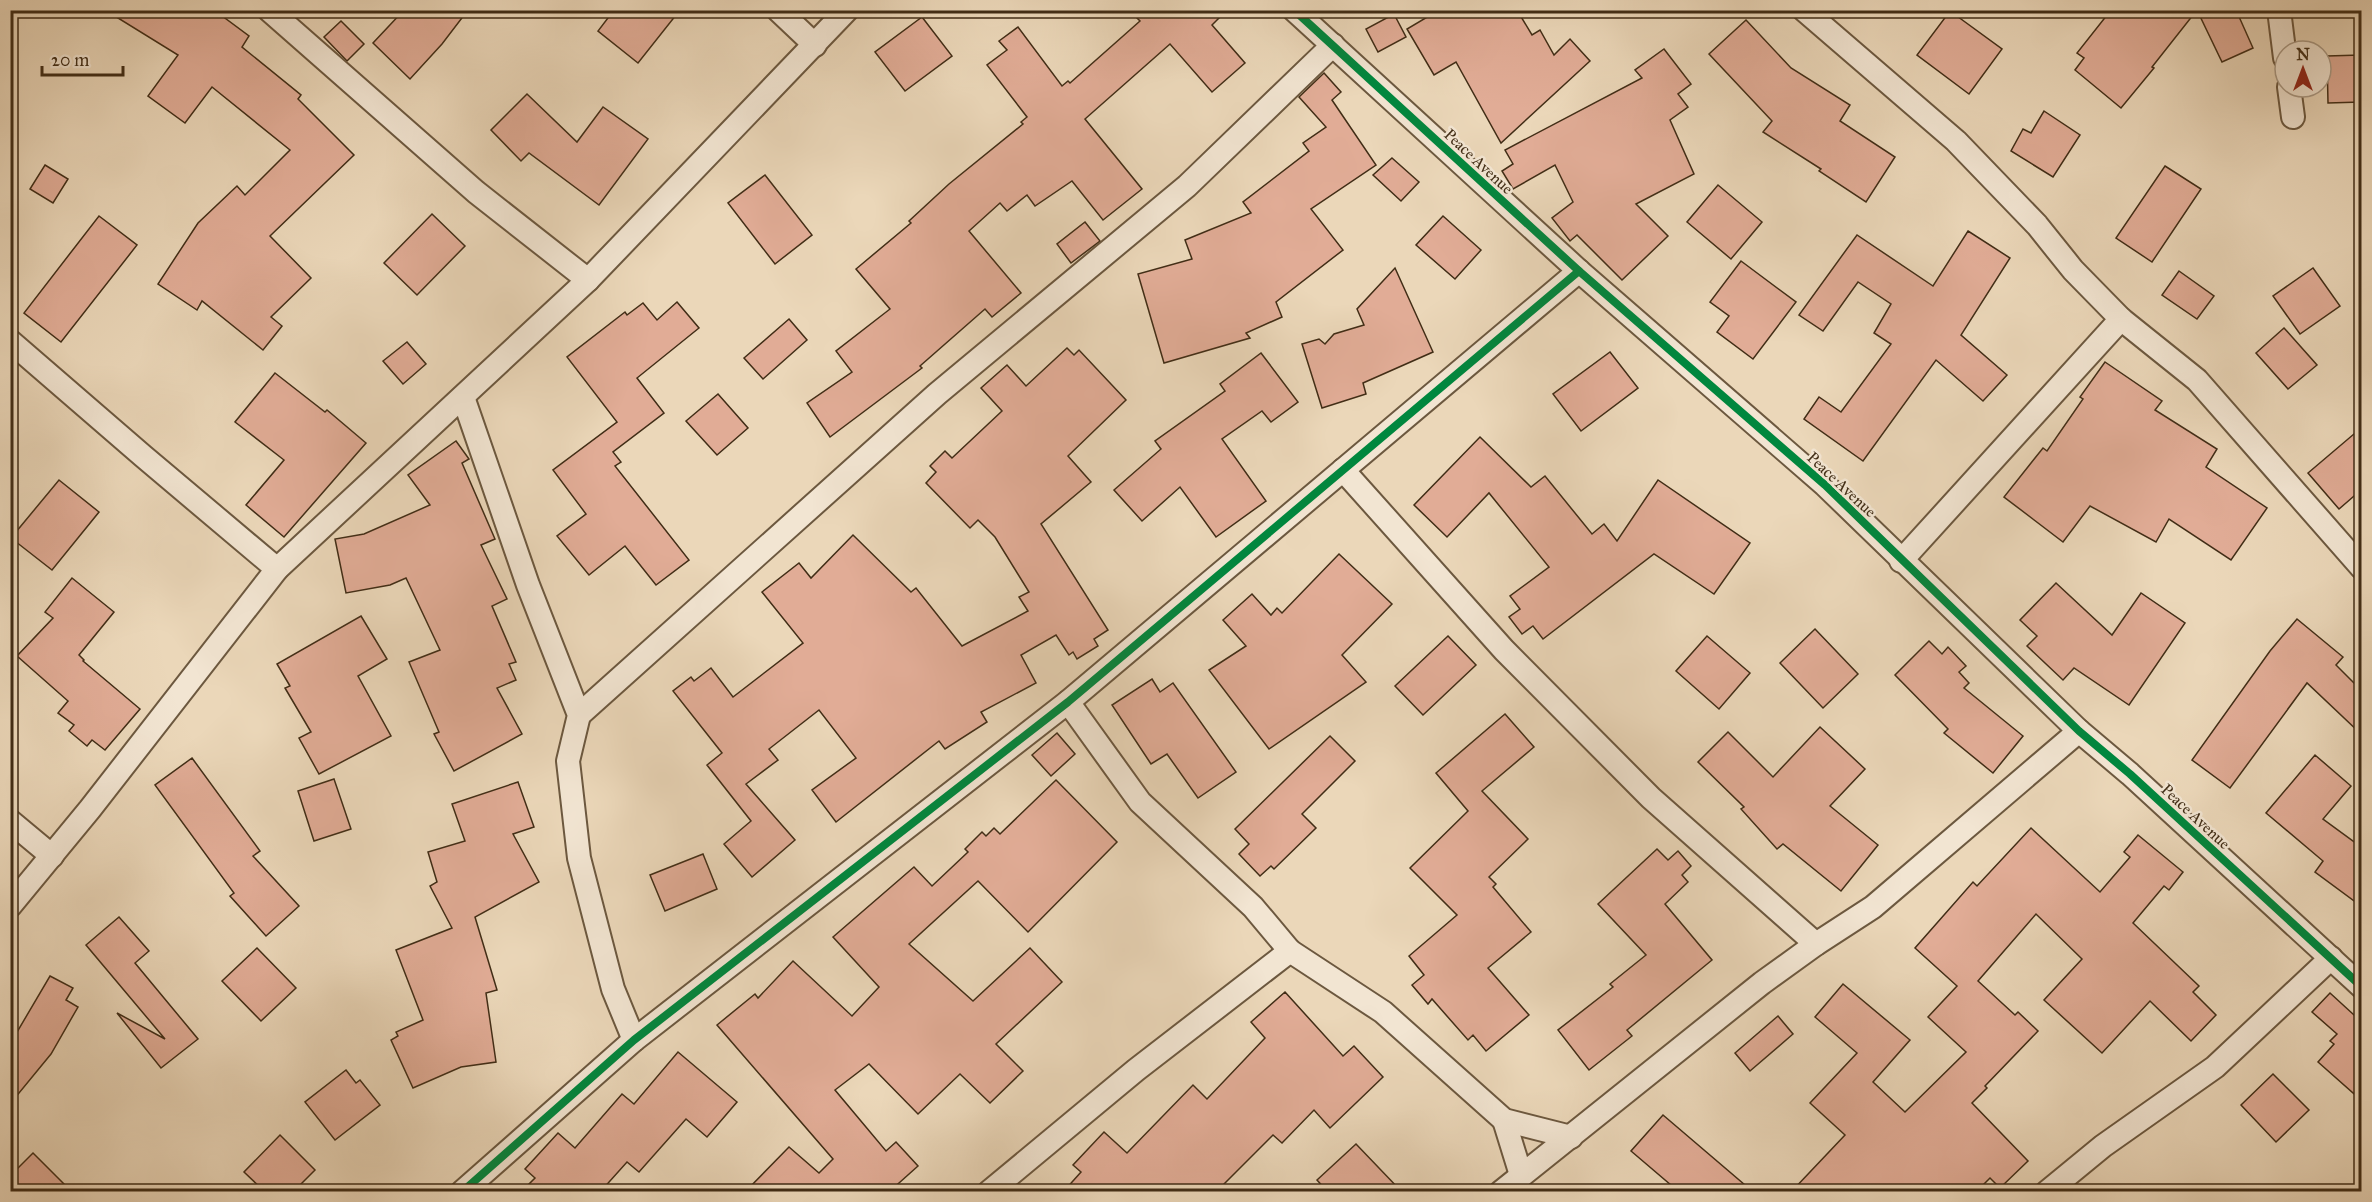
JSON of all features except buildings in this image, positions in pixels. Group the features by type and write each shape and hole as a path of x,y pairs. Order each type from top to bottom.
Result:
{"street":[{"path":"269,10 476,192 588,280"},
{"path":"778,10 815,45"},
{"path":"10,906 52,856 277,568 588,280 847,10"},
{"name":"Peace Avenue","path":"1294,10 1579,271 1825,485 2079,731 2130,774 2361,987"},
{"path":"1804,10 1956,141 2037,225 2073,270 2121,319 2197,380 2361,568"},
{"path":"2279,10 2283,39"},
{"path":"634,1040 613,989 579,858 568,761 579,715 937,394 1186,186 1333,45"},
{"path":"2291,99 2293,117"},
{"path":"462,1191 634,1040 1068,702 1579,271"},
{"path":"1902,561 2121,319"},
{"path":"10,341 277,568"},
{"path":"463,397 528,585 579,715"},
{"path":"1343,470 1504,651 1635,782 1816,944"},
{"path":"1068,702 1140,802 1253,907 1290,951 1383,1012 1504,1120 1571,1137"},
{"path":"1501,1191 1762,983 1873,907 2079,731"},
{"path":"10,821 52,856"},
{"path":"989,1191 1136,1070 1290,951"},
{"path":"2047,1191 2103,1146 2215,1066 2331,958"},
{"path":"1504,1120 1521,1175"}],"cycle path":[{"path":"1294,10 1579,271 1825,485 2079,731 2130,774 2362,987"},
{"path":"462,1192 634,1040 1068,702 1579,271"}]}
